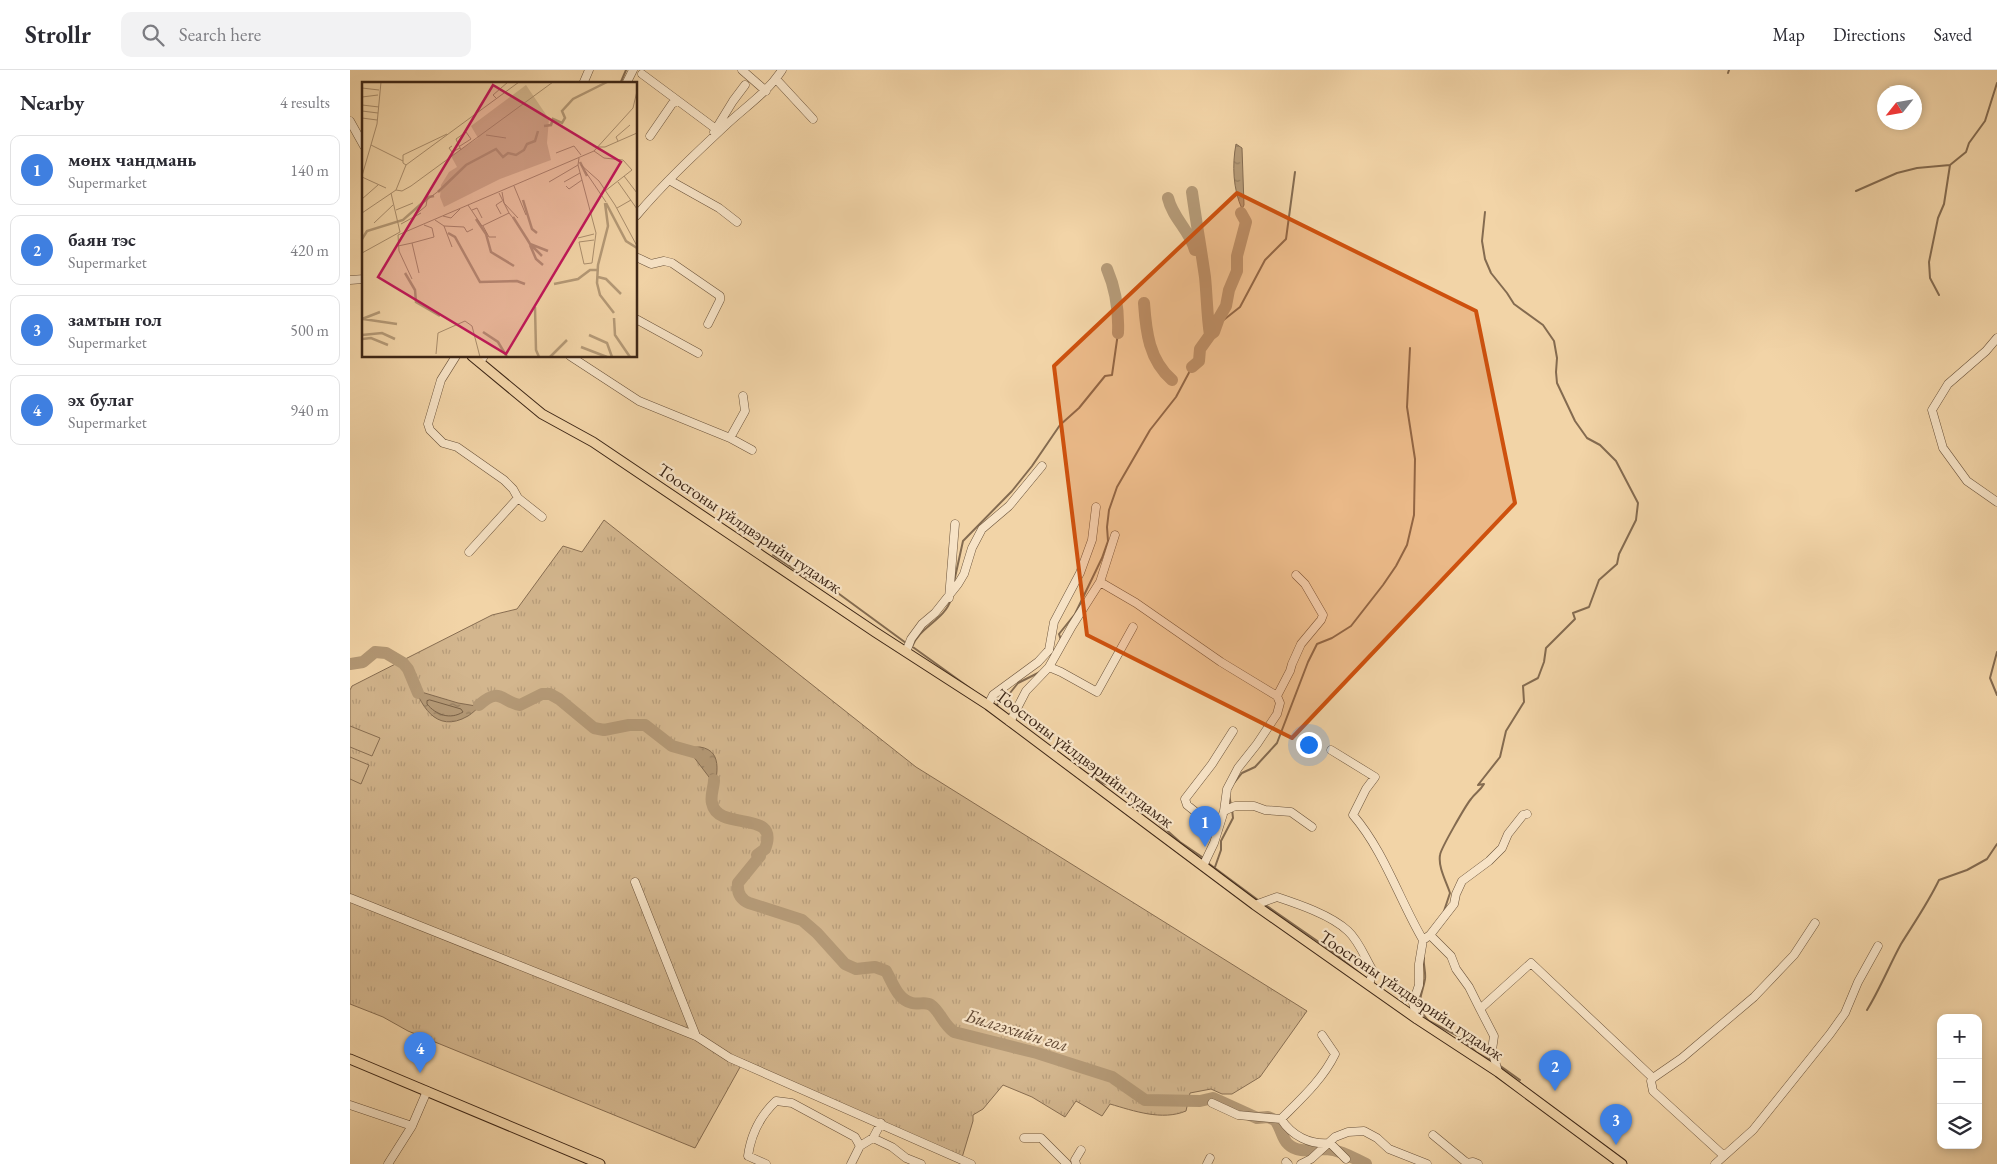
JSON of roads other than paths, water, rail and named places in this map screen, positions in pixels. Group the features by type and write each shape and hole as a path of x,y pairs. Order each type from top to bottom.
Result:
{"main road":[{"name":"Тоосгоны үйлдвэрийн гудамж","path":"479,358 542,414 593,442 988,705 1255,905 1416,1019 1498,1072 1622,1164"},
{"path":"350,1059 600,1164"}],"street":[{"path":"584,82 589,70"},
{"path":"627,82 633,70"},
{"path":"742,70 766,91"},
{"path":"638,214 669,180 726,124 766,91 782,70"},
{"path":"642,74 716,129"},
{"path":"776,80 813,119"},
{"path":"701,150 745,85"},
{"path":"650,136 672,104 677,101"},
{"path":"350,121 362,142"},
{"path":"669,180 719,208 737,222"},
{"path":"638,258 651,264 664,261 672,263 720,296 720,300 708,324"},
{"path":"638,320 698,353"},
{"path":"1997,338 1986,351 1948,384 1932,410 1943,448 1957,468 1967,481 1997,502"},
{"path":"455,358 441,380 428,424 430,430 443,443 457,447 504,480 513,489 518,498 542,517"},
{"path":"573,358 639,401 671,416 730,438 752,450"},
{"path":"730,438 745,411 743,396"},
{"path":"906,652 911,639 922,624 935,614 964,574 972,548 982,529 1010,506 1042,466"},
{"path":"469,552 518,498"},
{"path":"988,705 993,695 1038,662 1049,650 1054,622 1080,573 1092,540 1096,507"},
{"path":"948,598 956,524"},
{"path":"1010,722 1026,691 1049,667 1100,582 1115,535"},
{"path":"1277,696 1290,672 1301,644 1323,615 1305,584 1296,575"},
{"path":"1100,582 1136,603 1221,662 1277,696 1280,703 1280,708 1257,744 1238,768 1227,789 1224,810 1218,830 1203,866"},
{"path":"1049,667 1097,692 1133,627"},
{"path":"1218,830 1187,805 1185,799 1234,732"},
{"path":"1331,750 1375,777 1352,815 1361,825 1381,857 1410,918 1424,940"},
{"path":"1224,810 1235,806 1254,806 1265,810 1291,812 1312,827"},
{"path":"1416,1019 1414,1003 1419,985 1419,964 1424,940 1454,904 1462,881 1489,861 1502,848 1508,834 1523,815 1527,814"},
{"path":"635,882 696,1036"},
{"path":"1255,905 1277,897 1306,906 1347,930 1356,940 1373,971 1368,985"},
{"path":"350,898 696,1036 730,1058 971,1164"},
{"path":"1724,1155 1653,1091 1651,1081 1682,1058 1754,997 1794,955 1815,923"},
{"path":"1430,935 1451,956 1456,969 1469,987 1494,1036 1492,1050 1498,1072"},
{"path":"1714,1164 1753,1130 1830,1034 1845,1013 1858,982 1878,946"},
{"path":"1480,1009 1532,963 1653,1078"},
{"path":"1281,1119 1312,1088 1335,1054 1322,1035"},
{"path":"388,1164 412,1126 427,1091"},
{"path":"766,1164 748,1156 749,1148 756,1128 765,1112 776,1101 792,1103 855,1137 860,1146"},
{"path":"1212,1103 1238,1115 1281,1119 1289,1130 1296,1135 1328,1145 1346,1159"},
{"path":"350,1105 412,1126"},
{"path":"851,1164 860,1146 874,1138 881,1123"},
{"path":"1301,1164 1318,1153 1335,1137 1348,1132 1364,1131 1390,1149 1427,1164"},
{"path":"1433,1135 1466,1164 1473,1162 1478,1164"},
{"path":"874,1138 892,1147 906,1158 921,1164"},
{"path":"1024,1138 1041,1138 1067,1164"},
{"path":"1076,1164 1075,1160 1081,1150"}],"water":[{"path":"1236,144 1242,148 1244,205 1242,209 1234,177"},
{"path":"412,677 418,691 458,703 476,706 486,698 493,695 493,697 486,700 468,716 456,721 446,722 430,714 419,698"},
{"path":"700,747 713,754 716,760 717,775 713,797 711,797 712,783 709,777 690,752 680,749"}],"waterway":[{"path":"621,82 626,70"},
{"path":"1939,295 1930,278 1929,262 1938,218 1944,204 1950,165 1966,152 1969,143 1985,121 1997,83"},
{"path":"1856,191 1897,173 1917,168 1950,165"},
{"path":"1216,326 1240,307 1265,260 1286,239 1295,172"},
{"path":"1192,192 1205,277 1210,335 1200,349 1199,361 1192,367"},
{"path":"1168,198 1173,212 1189,236 1195,250"},
{"path":"1444,911 1450,893 1440,864 1440,855 1445,844 1468,803 1484,784 1478,785 1500,757 1506,731 1524,702 1523,686 1538,678 1544,662 1546,648 1575,619 1573,613 1589,607 1599,580 1617,564 1619,554 1636,520 1638,503 1616,461 1600,445 1587,438 1575,421 1557,383 1557,358 1554,341 1543,325 1514,304 1491,273 1485,259 1482,241 1485,212"},
{"path":"1210,335 1214,332 1226,306 1229,290 1237,271 1237,256 1246,222 1241,213"},
{"path":"1107,269 1116,300 1118,333"},
{"path":"1144,303 1150,345 1158,364 1172,380"},
{"path":"954,582 963,541 1012,491 1060,425 1079,408 1105,376 1112,375 1118,333"},
{"path":"1234,783 1242,773 1255,767 1277,743 1308,662 1317,644 1332,638 1351,626 1383,585 1407,545 1414,515 1415,459 1407,407 1410,348"},
{"path":"1061,640 1059,634 1075,614 1102,558 1108,541 1109,510 1117,487 1150,430 1176,397 1192,367"},
{"path":"773,555 804,576 831,588 906,643"},
{"path":"912,647 920,634 943,613 951,599"},
{"path":"910,645 974,691"},
{"name":"Билгэхийн гол","path":"350,664 363,662 375,652 386,653 403,663 408,669 418,693"},
{"path":"1997,652 1990,678 1997,695"},
{"path":"997,706 1001,693 1010,693 1018,683 1040,672"},
{"name":"Билгэхийн гол","path":"479,705 486,699 497,696 520,705 542,694 550,694 559,699 594,728 604,730 629,725 645,725 672,746 697,753"},
{"path":"1050,746 1085,772 1103,783 1120,789 1180,842 1205,859"},
{"name":"Билгэхийн гол","path":"714,780 712,803 717,812 725,817 757,824 764,829 768,836 765,849 757,855 760,856 738,883 741,897 749,903 802,920 817,933 845,964 856,969 875,967 886,971 896,990 903,998 912,1003 931,1005 954,1032 1037,1053 1112,1077 1145,1100 1200,1101 1213,1098 1257,1118 1268,1117 1275,1120 1286,1142 1296,1149 1337,1151 1366,1164"},
{"path":"1229,795 1231,805"},
{"path":"1215,867 1221,850 1221,841 1233,818 1232,809"},
{"path":"1867,1010 1901,944 1926,905 1939,880 1967,870 1987,859 1997,844"},
{"path":"1208,863 1258,900"},
{"path":"1264,904 1326,947 1366,978"},
{"path":"1424,958 1425,979 1420,1006 1421,1011 1429,1021"},
{"path":"1429,1021 1458,1036 1476,1052 1492,1061"},
{"path":"1499,1065 1520,1080"}],"place":[{"name":"мөнх чандмань","path":"1205,847"},
{"name":"эх булаг","path":"420,1073"},
{"name":"баян тэс","path":"1555,1091"},
{"name":"замтын гол","path":"1616,1145"}]}
